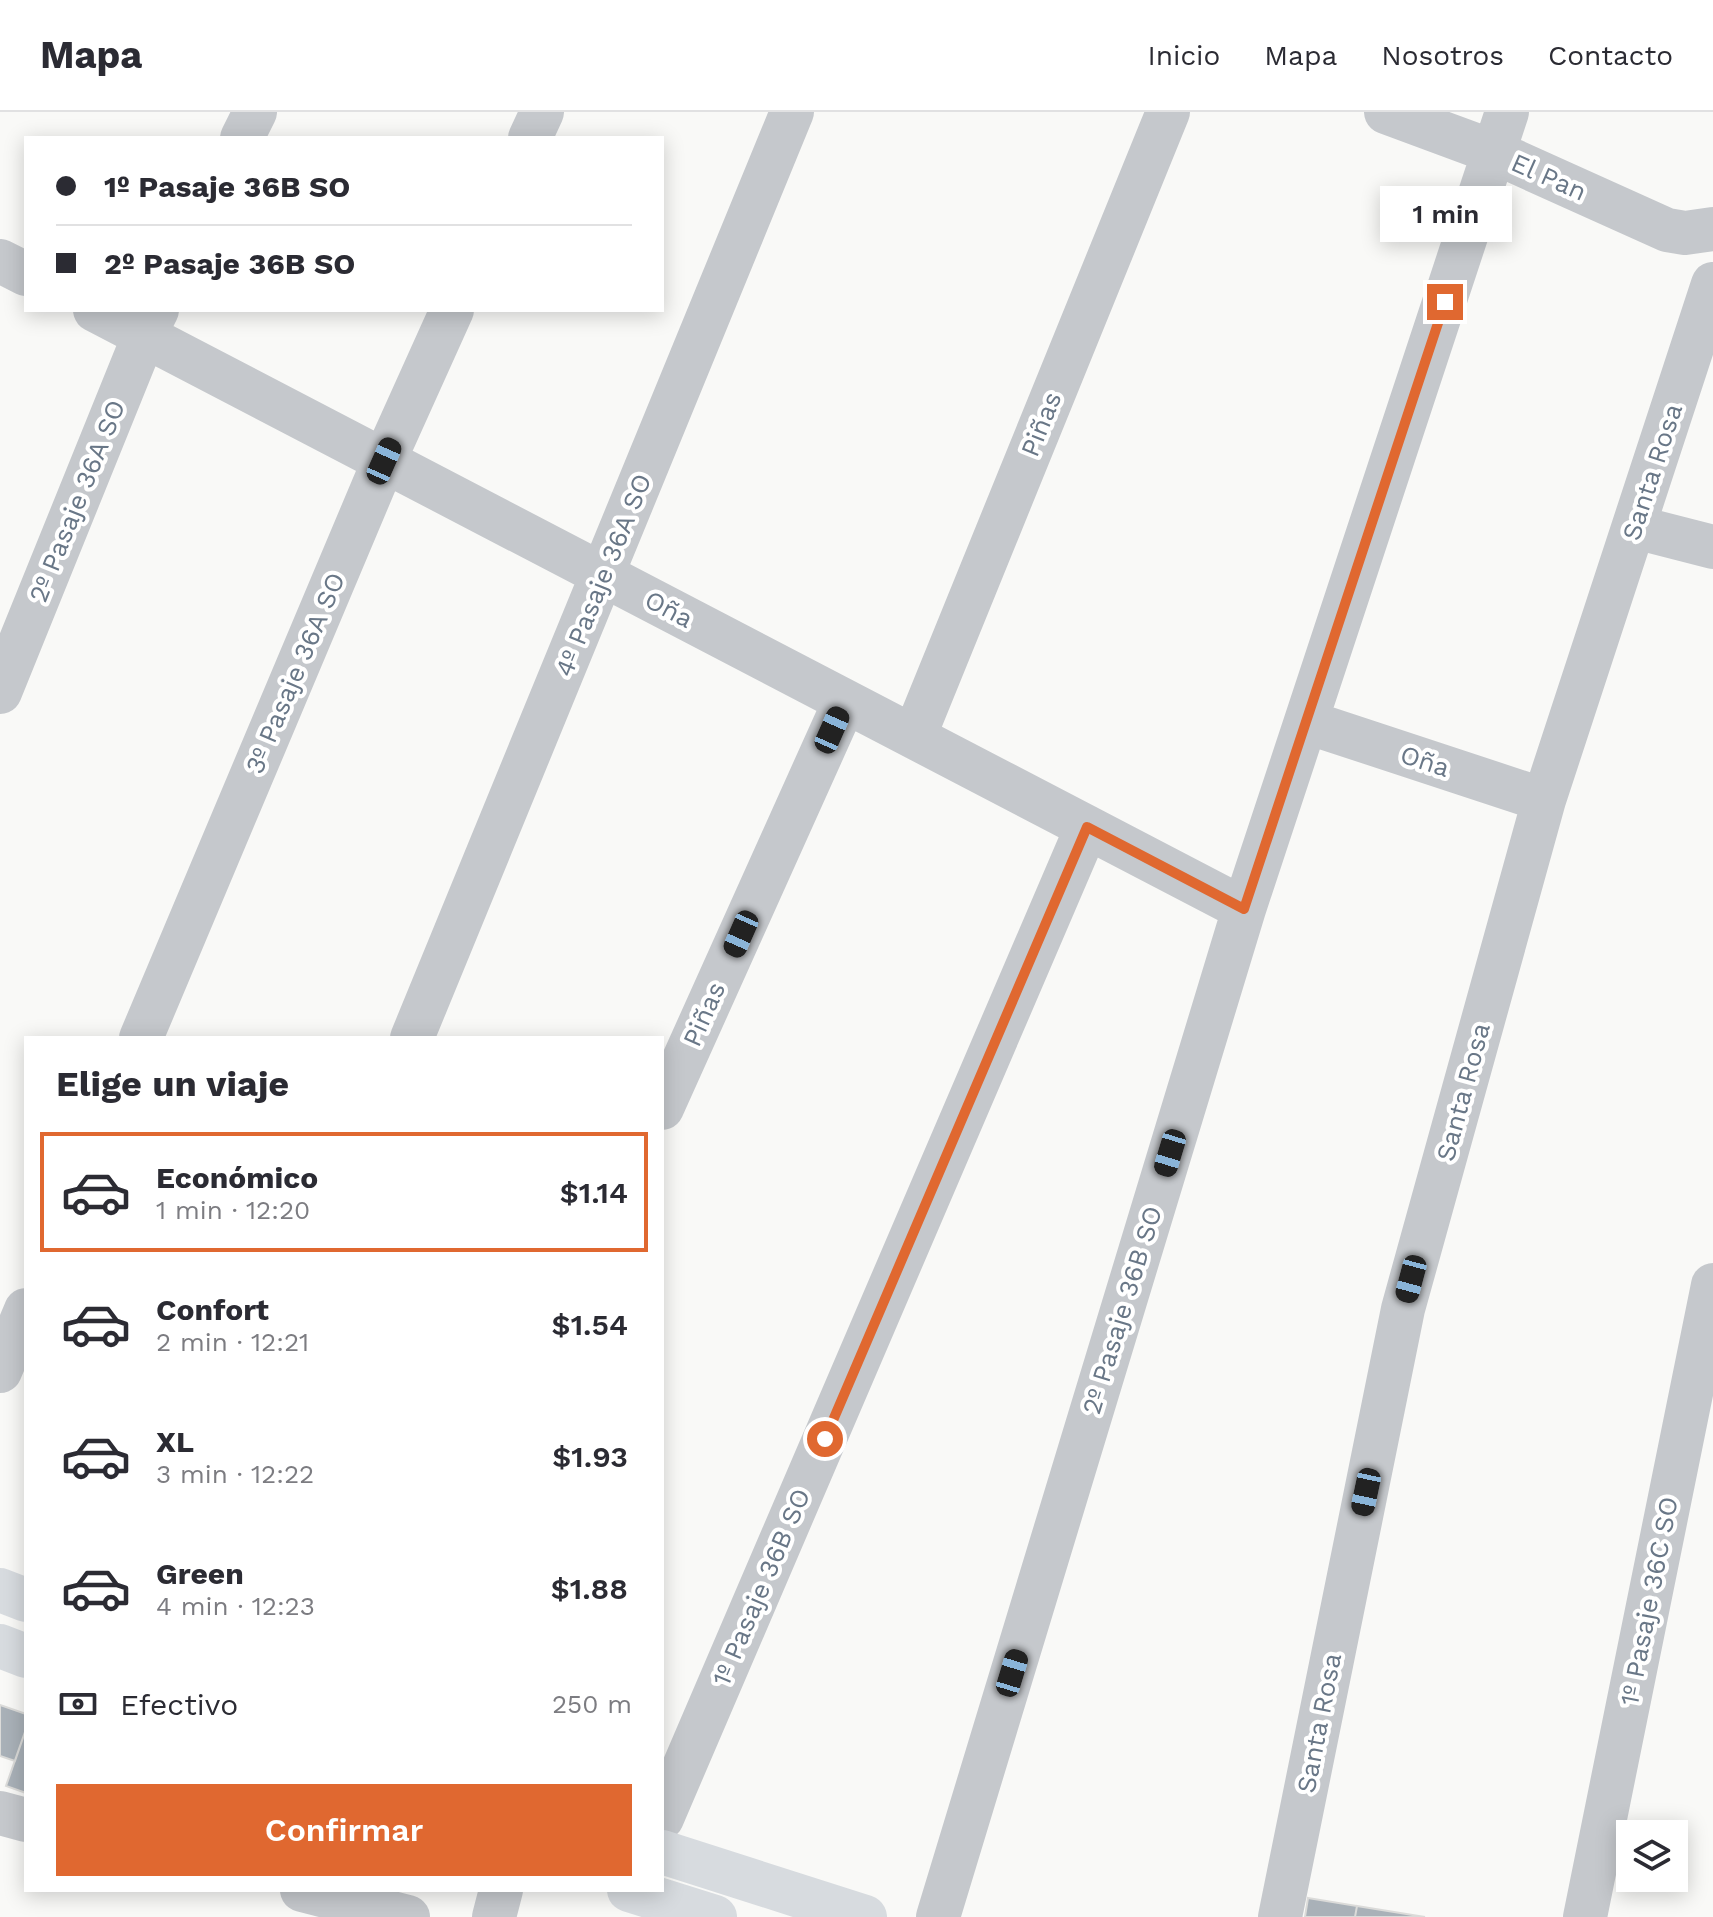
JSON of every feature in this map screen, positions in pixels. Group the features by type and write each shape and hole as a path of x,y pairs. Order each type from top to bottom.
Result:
{"main road":[{"path":"0,1590 24,1599"},
{"path":"0,1646 24,1655"},
{"path":"664,1853 865,1917"},
{"path":"635,1892 715,1917"}],"street":[{"path":"243,136 255,112"},
{"path":"531,136 542,112"},
{"name":"4º Pasaje 36A SO","path":"413,1036 792,112"},
{"name":"Piñas","path":"914,737 1168,112"},
{"name":"El Pan","path":"1386,112 1501,132 1667,230 1685,233 1713,229"},
{"name":"2º Pasaje 36B SO","path":"938,1917 1244,909 1501,132"},
{"path":"0,261 24,273"},
{"name":"Santa Rosa","path":"1280,1917 1403,1309 1544,800 1713,284"},
{"name":"Oña","path":"103,312 150,323 384,461 1244,909"},
{"name":"3º Pasaje 36A SO","path":"142,1036 384,461 451,312"},
{"name":"2º Pasaje 36A SO","path":"0,692 150,323"},
{"path":"1635,527 1713,547"},
{"name":"Piñas","path":"664,1104 845,701"},
{"name":"Oña","path":"1307,722 1544,800"},
{"name":"1º Pasaje 36B SO","path":"664,1813 1087,827"},
{"name":"1º Pasaje 36C SO","path":"1585,1917 1713,1285"},
{"path":"0,1371 24,1315"},
{"path":"0,1813 24,1819"},
{"path":"310,1892 408,1917"},
{"path":"494,1917 500,1892"}],"building":[{"path":"0,1705 24,1713 24,1735 15,1761 0,1756"},
{"path":"24,1735 24,1792 6,1786"},
{"path":"1308,1898 1357,1906 1355,1917 1305,1917"},
{"path":"1357,1906 1425,1917 1355,1917"}],"route":[{"path":"825,1439 1087,827 1244,909 1445,302"}]}
